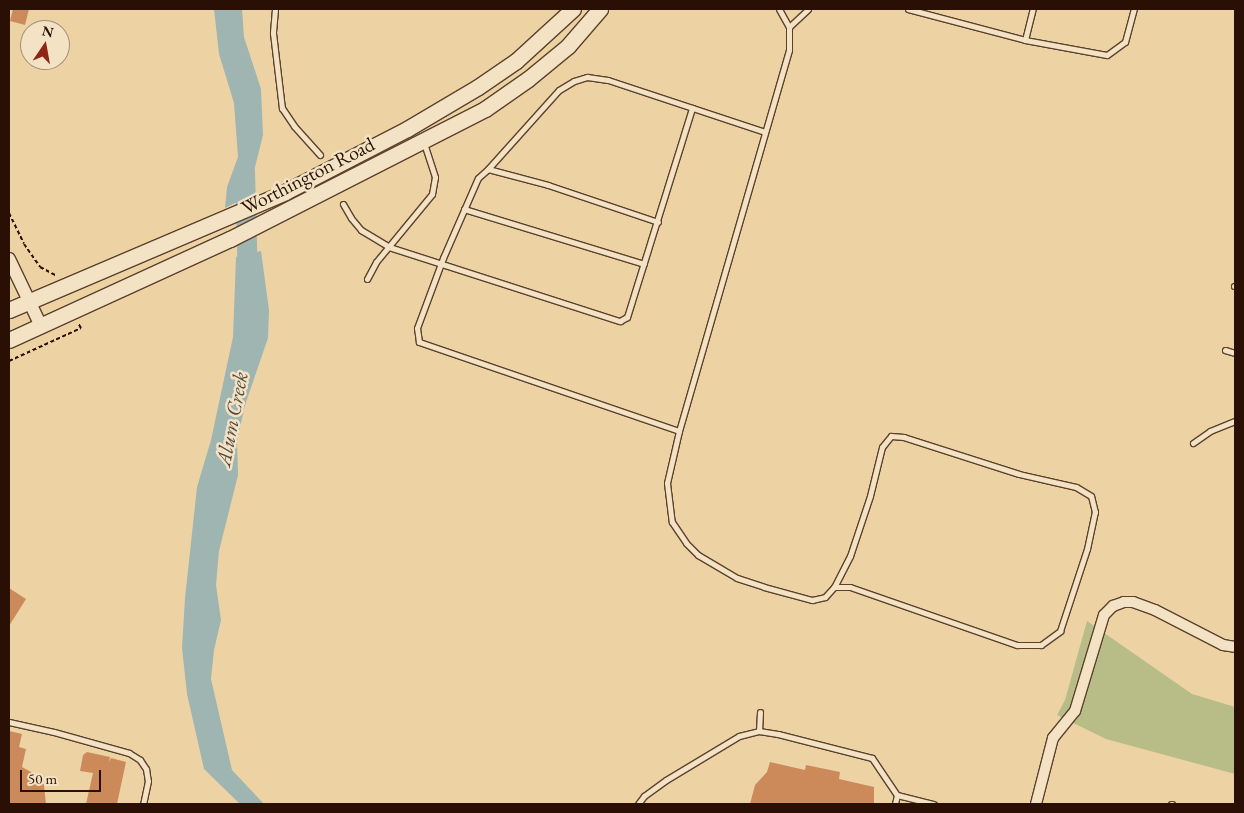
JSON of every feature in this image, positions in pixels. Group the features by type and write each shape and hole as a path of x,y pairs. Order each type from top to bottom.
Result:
{"main road":[{"name":"Worthington Road","path":"9,310 285,192 412,126 478,87 516,61 573,9"},
{"name":"Worthington Road","path":"9,340 202,252 485,109 528,79 568,46 600,9"}],"street":[{"path":"412,126 423,141"},
{"path":"9,260 41,326"},
{"path":"1036,804 1053,738 1075,711 1104,616 1113,606 1124,602 1133,602 1155,610 1223,646 1235,647"}],"lane":[{"path":"275,9 273,33 282,108 294,126 320,155"},
{"path":"779,9 789,27 789,50 679,431 667,484 672,522 686,543 715,567 737,578 812,600 825,597 834,587 850,556 879,467 882,447 891,436 904,437 1019,474 1076,487 1091,496 1094,512 1087,548 1060,631 1041,646 1017,645 850,587 834,587"},
{"path":"789,27 808,9"},
{"path":"908,9 1025,40 1107,55 1125,42 1134,9"},
{"path":"1025,40 1033,9"},
{"path":"679,431 418,342 417,328 441,263 478,178 559,90 574,81 587,77 608,80 765,132"},
{"path":"343,204 351,218 362,230 389,247 620,321 627,317 692,108"},
{"path":"367,279 376,262 432,194 435,177 423,141"},
{"path":"488,169 548,185 658,222"},
{"path":"464,209 644,264"},
{"path":"1225,350 1235,353"},
{"path":"1193,443 1210,431 1235,422"},
{"path":"759,732 760,712"},
{"path":"9,722 54,732 129,754 140,760 146,769 148,781 143,804"},
{"path":"638,804 644,796 666,780 739,736 759,732 778,734 872,758 897,795 934,804"},
{"path":"895,804 897,795"}],"green space":[{"path":"1087,621 1192,694 1235,707 1235,774 1106,739 1057,715 1065,700"}],"water":[{"path":"214,9 242,9 244,37 261,89 263,135 254,171 253,194 225,208 227,187 238,157 234,103 219,54"},
{"path":"261,251 269,310 268,338 245,405 237,441 238,475 219,551 216,585 221,620 214,650 211,679 232,770 264,804 240,804 204,769 187,694 182,648 185,598 197,487 211,440 233,337 236,257"}],"building":[{"path":"13,9 29,9 26,20 20,20 20,24 10,21"},
{"path":"9,588 26,599 9,626"},
{"path":"9,731 22,734 19,747 26,749 22,767 38,776 44,785 46,804 9,804"},
{"path":"87,752 110,757 109,762 111,758 126,762 117,804 86,804 93,773 80,771 83,755"},
{"path":"770,762 805,770 806,765 840,772 839,779 874,787 874,804 750,804 755,785 767,772"}],"waterway":[{"name":"Alum Creek","path":"245,172 248,281"}]}
